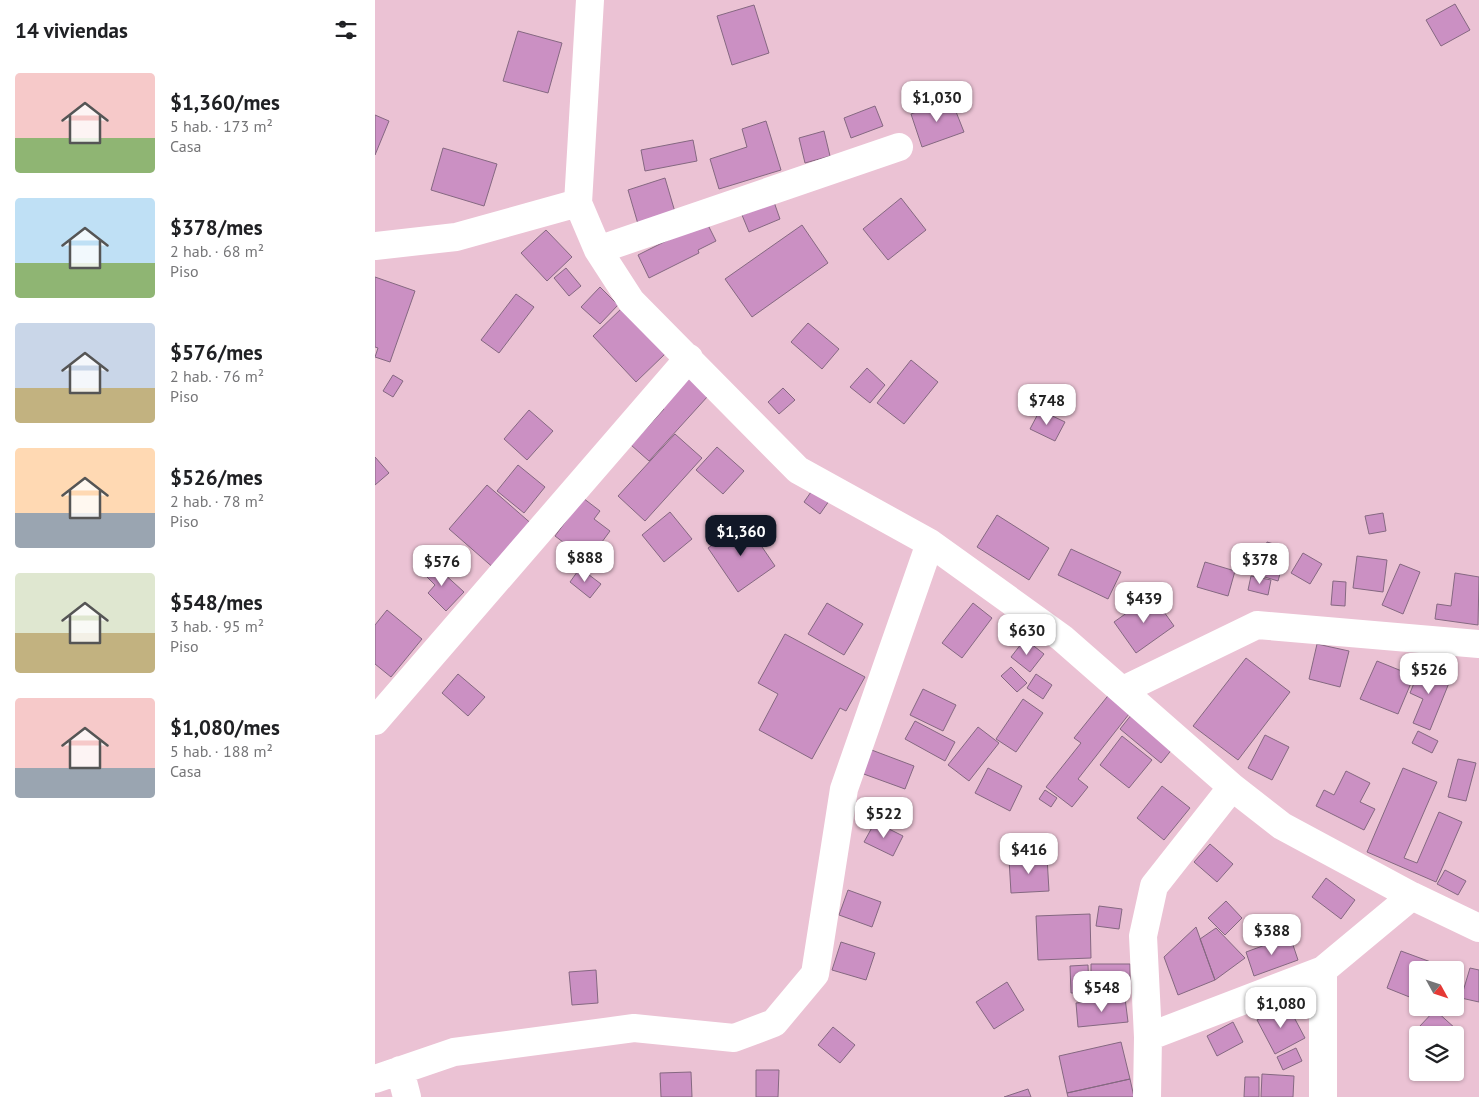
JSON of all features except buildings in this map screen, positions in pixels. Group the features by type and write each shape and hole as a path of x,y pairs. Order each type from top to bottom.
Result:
{"street":[{"path":"590,0 578,203 598,250 631,301 798,470 930,544 1062,638 1232,787 1281,826 1412,896 1479,928"},
{"path":"598,250 899,147"},
{"path":"375,246 456,237 578,203"},
{"path":"375,720 689,358"},
{"path":"407,1097 387,1074 454,1052 634,1028 734,1038 774,1023 815,974 844,789 930,544"},
{"path":"1123,690 1257,625 1479,644"},
{"path":"1147,1097 1148,1037 1143,936 1154,886 1232,787"},
{"path":"1148,1037 1323,970 1412,896"},
{"path":"1323,970 1323,1097"}]}
